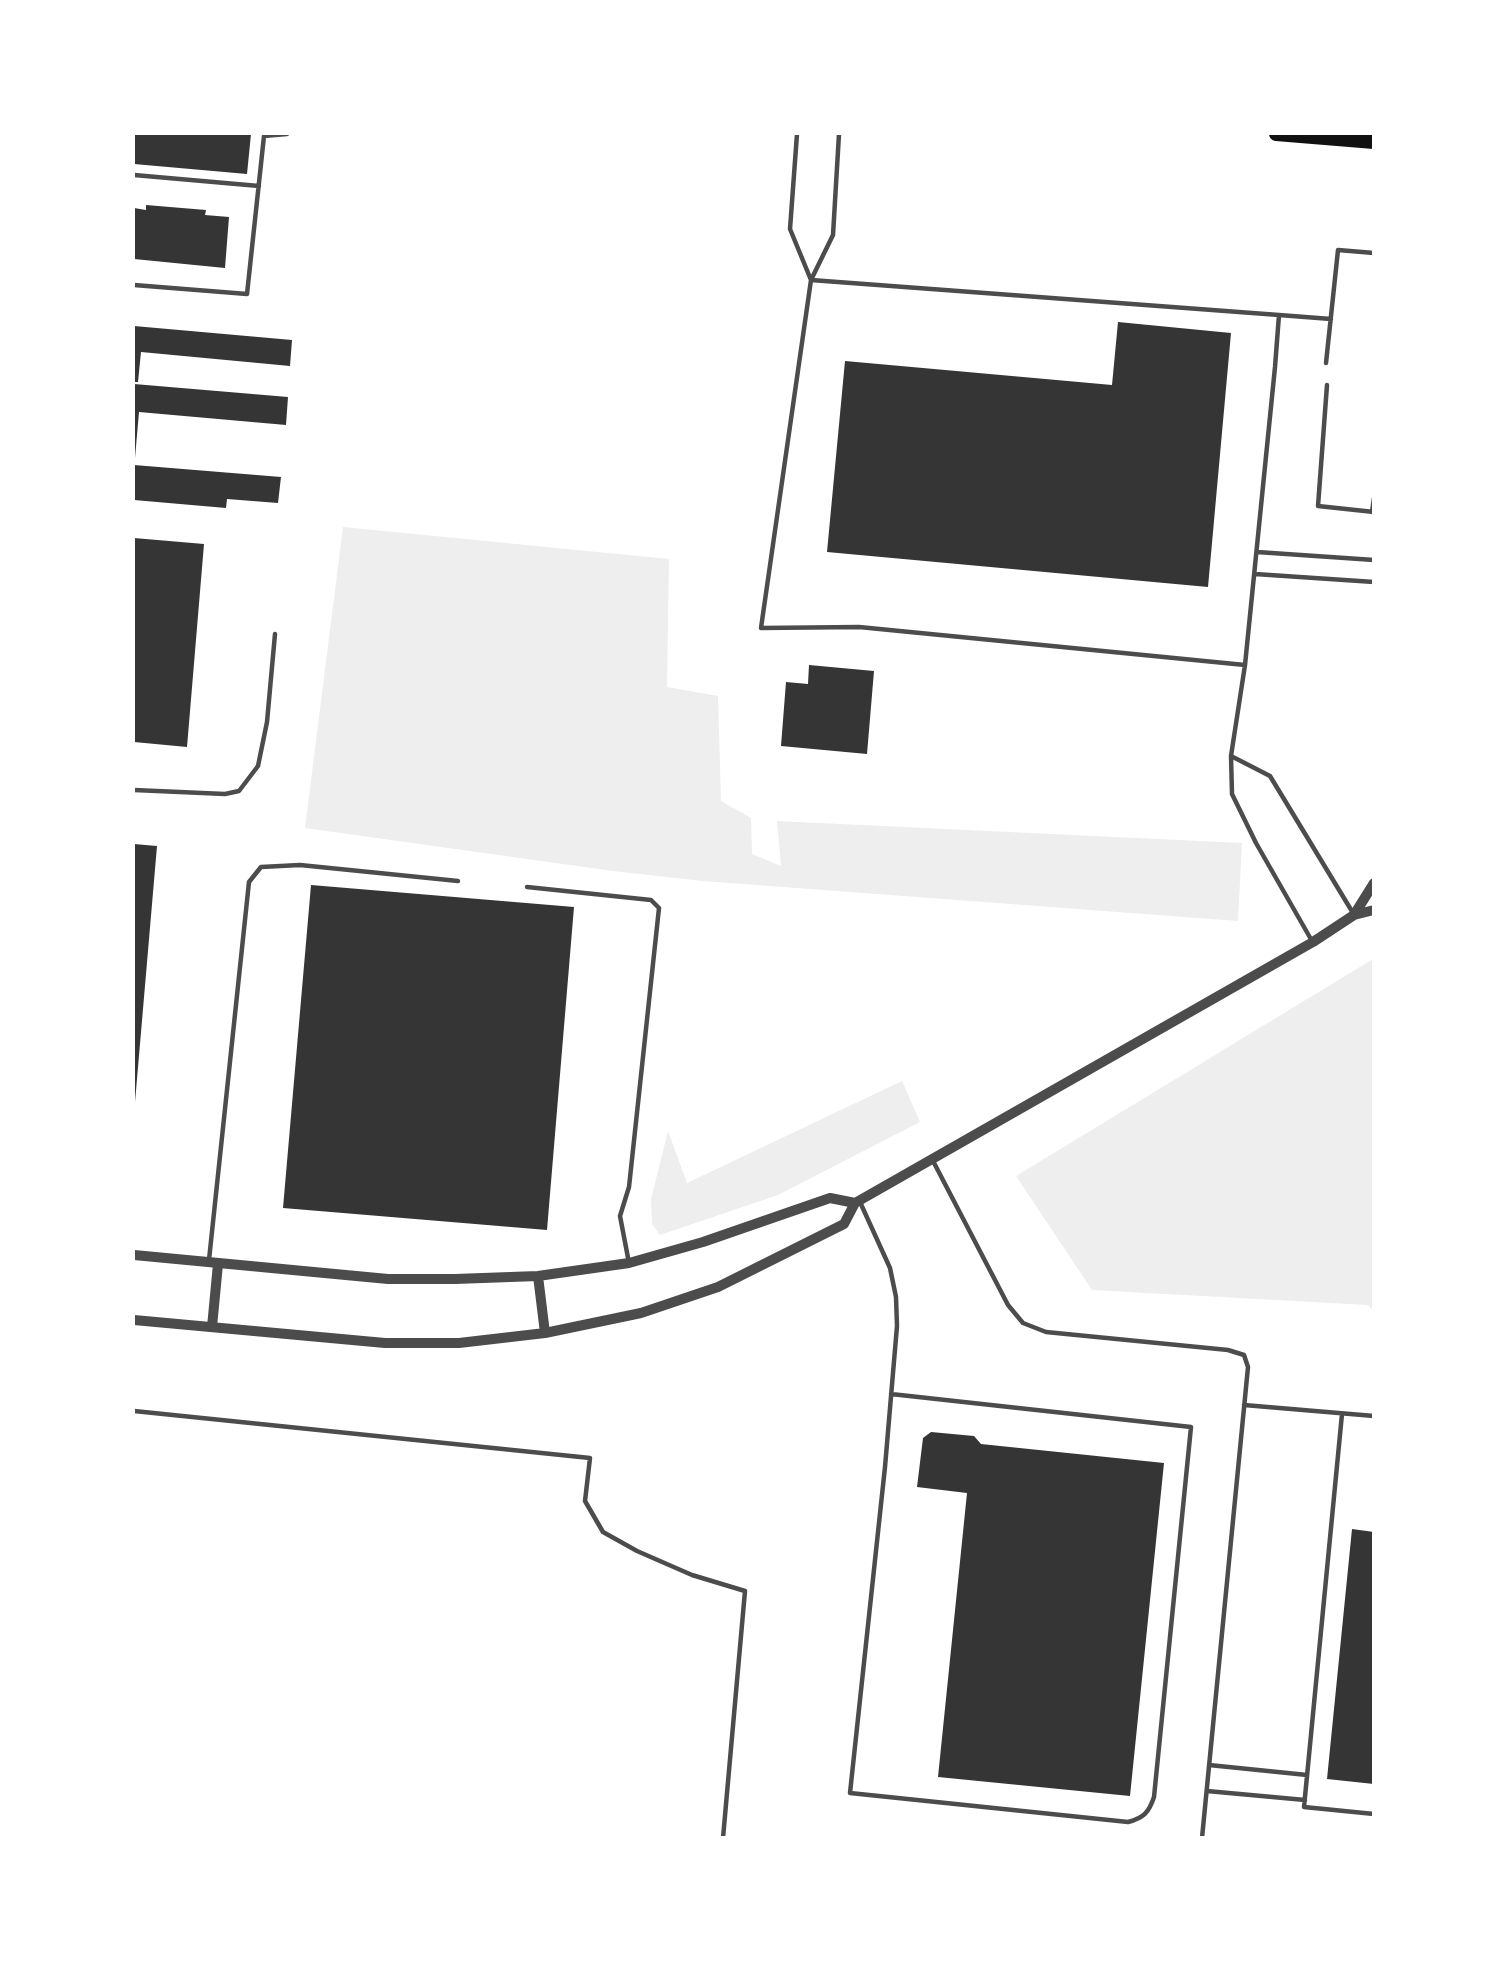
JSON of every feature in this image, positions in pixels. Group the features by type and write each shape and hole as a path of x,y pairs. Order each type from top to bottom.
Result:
{"main road":[{"path":"1276,134 1374,142"}],"street":[{"path":"1354,915 1374,883"},
{"path":"134,1320 385,1343 459,1343 545,1333 640,1313 718,1287 844,1224 857,1202 1313,942 1354,915 1374,910"},
{"path":"134,1256 388,1279 538,1276 629,1263 703,1242 830,1198 857,1202"},
{"path":"212,1327 213,1264"},
{"path":"538,1276 545,1333"}],"lane":[{"path":"134,285 247,294 264,135 287,134"},
{"path":"797,134 790,229 811,280"},
{"path":"839,134 833,235 811,280 761,628 859,627 1245,665"},
{"path":"134,176 259,186"},
{"path":"1326,363 1338,250 1374,253"},
{"path":"811,280 1331,319"},
{"path":"1279,315 1255,574 1245,665 1231,756 1232,794 1256,843 1313,942"},
{"path":"1327,385 1317,506 1373,512 1374,498"},
{"path":"1257,552 1374,560"},
{"path":"1255,574 1374,582"},
{"path":"134,790 225,794 239,790 249,781 258,766 267,722 275,634"},
{"path":"1231,756 1270,776 1354,915"},
{"path":"213,1264 249,882 261,867 300,866 458,880"},
{"path":"527,887 651,900 659,908 629,1187 620,1216 629,1263"},
{"path":"932,1158 1008,1305 1023,1323 1046,1332 1228,1350 1244,1355 1248,1367 1202,1838"},
{"path":"857,1202 885,1255 896,1297 897,1326 850,1793 1128,1822 1141,1819 1150,1810 1154,1797 1191,1427 891,1394"},
{"path":"1244,1405 1374,1416"},
{"path":"134,1411 590,1458 585,1501 603,1532 637,1551 692,1575 745,1591 723,1838"},
{"path":"1342,1414 1304,1807 1374,1814"},
{"path":"1209,1765 1307,1775"},
{"path":"1207,1791 1305,1800"}],"shaded area":[{"path":"343,527 669,559 667,687 718,696 721,801 751,818 752,854 781,866 777,821 1242,843 1238,921 703,881 613,871 305,828"},
{"path":"1373,959 1373,1311 1368,1305 1092,1290 1016,1176"},
{"path":"902,1081 920,1122 778,1195 660,1235 652,1224 651,1199 668,1131 687,1183"}],"building":[{"path":"134,134 251,134 247,174 134,164"},
{"path":"146,205 206,210 205,215 229,217 225,268 134,259 134,208 146,210"},
{"path":"1118,322 1231,333 1208,587 827,552 845,361 1112,385"},
{"path":"134,326 292,340 290,366 141,352 138,382 134,382"},
{"path":"134,384 288,397 286,425 139,412 134,458"},
{"path":"134,465 281,477 278,503 227,499 226,508 134,500"},
{"path":"134,538 204,544 187,747 134,742"},
{"path":"809,665 874,671 867,754 781,746 786,682 808,684"},
{"path":"134,844 157,846 135,1102 134,1102"},
{"path":"311,885 574,907 547,1230 283,1208"},
{"path":"931,1432 974,1436 981,1444 1164,1463 1130,1796 938,1777 967,1493 917,1487 923,1438"},
{"path":"1352,1529 1374,1532 1374,1784 1327,1779"}]}
